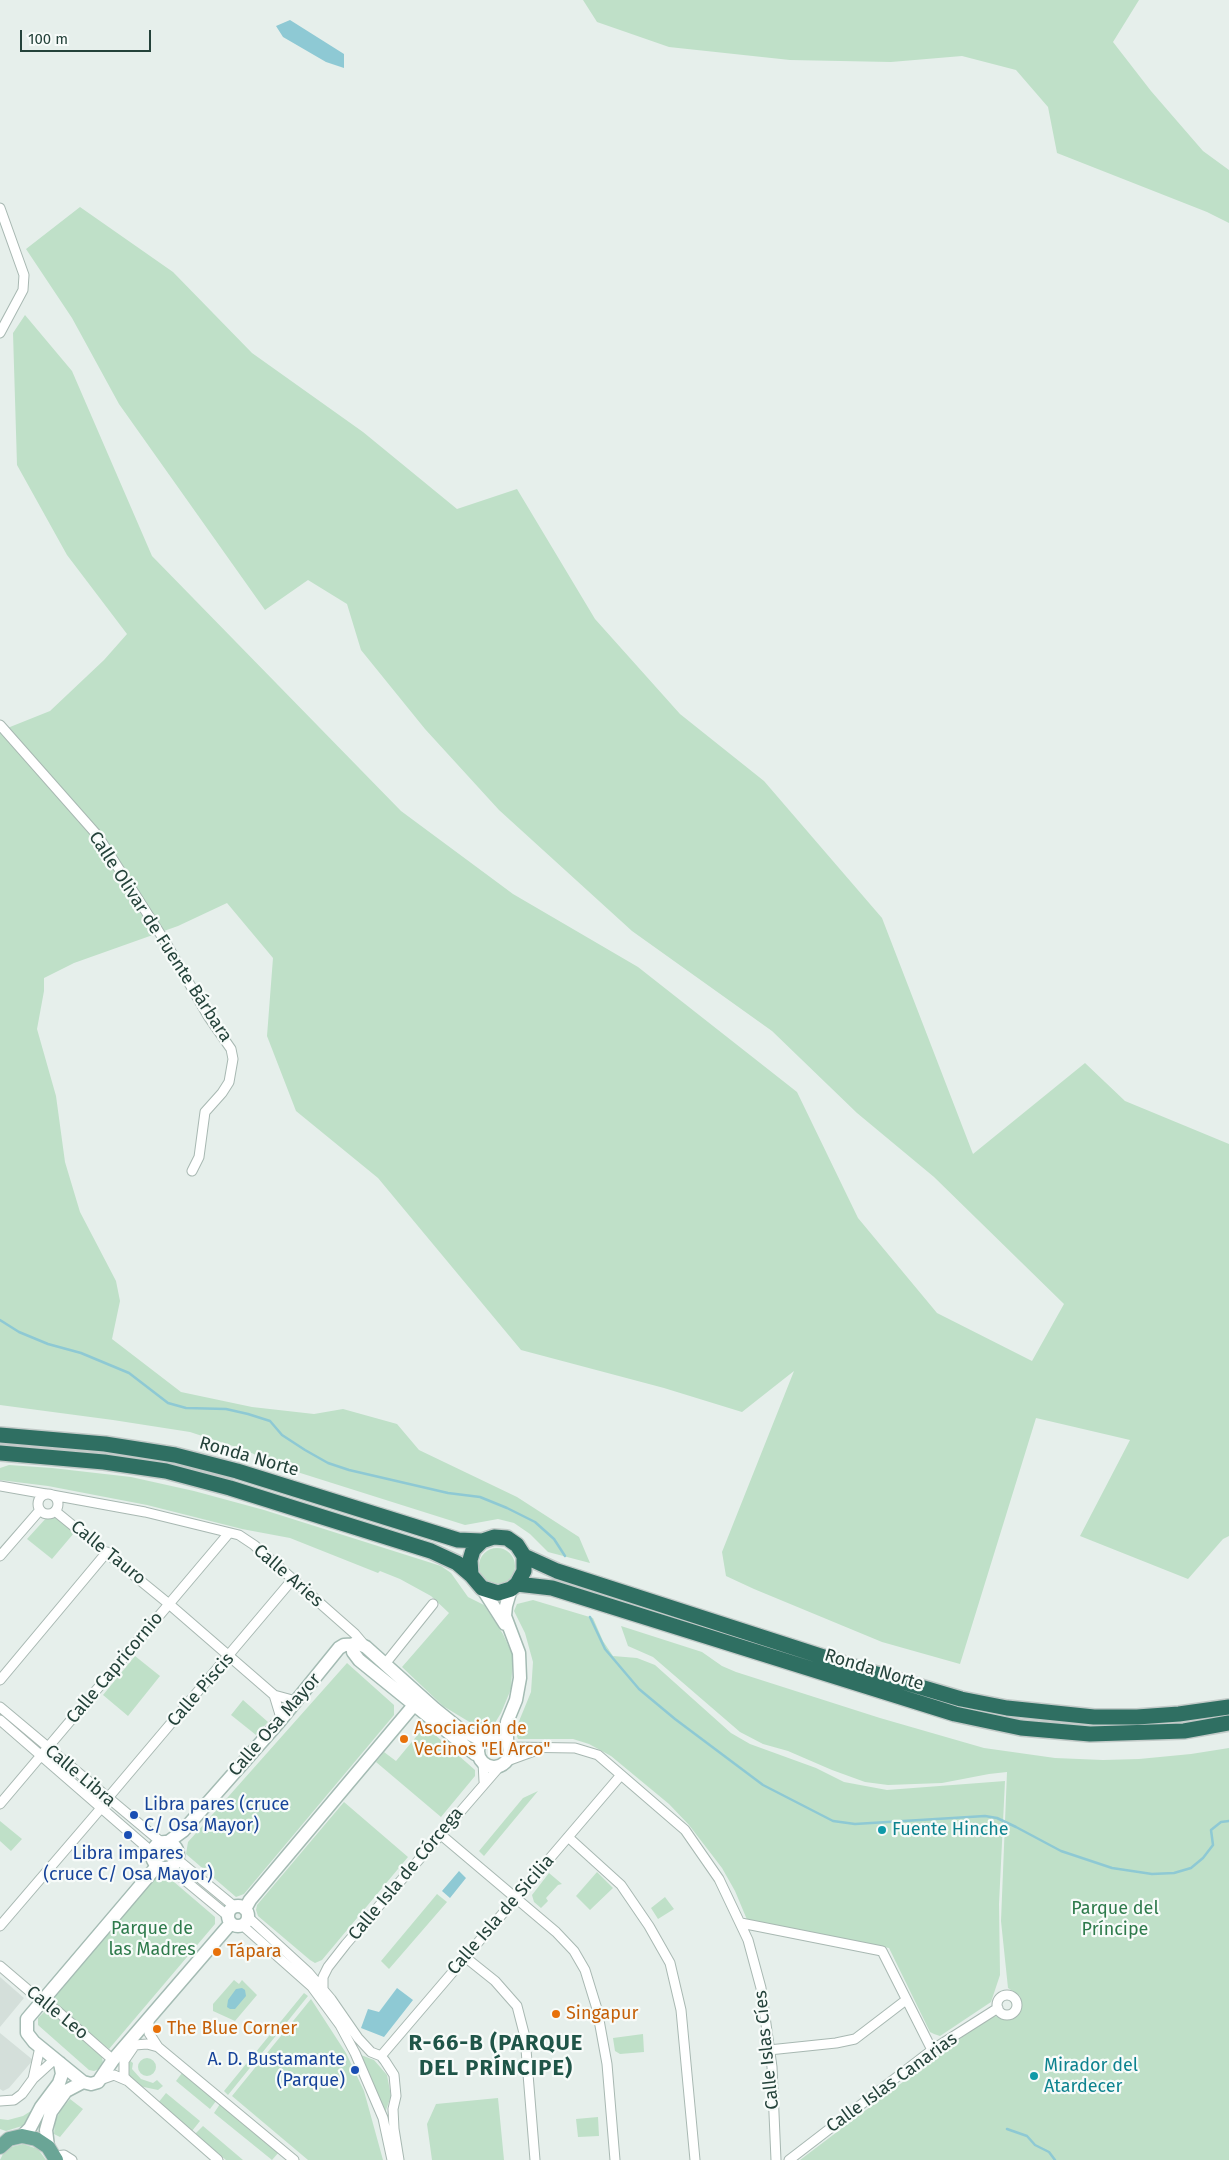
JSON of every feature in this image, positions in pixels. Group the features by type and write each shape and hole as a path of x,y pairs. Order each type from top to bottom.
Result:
{"highway":[{"name":"Ronda Norte","path":"0,1436 105,1444 175,1455 237,1471 458,1540 482,1541 494,1537 507,1538 517,1545 524,1556 557,1571 873,1673 962,1699 1006,1708 1094,1717 1179,1714 1229,1707"},
{"name":"Ronda Norte","path":"0,1453 104,1462 166,1471 230,1488 430,1551 457,1563 482,1588 498,1593 514,1587 552,1588 955,1714 1021,1728 1090,1734 1184,1731 1229,1723"},
{"path":"471,1575 470,1560 474,1550 482,1541"},
{"path":"514,1587 524,1571 524,1556"}],"main road":[{"path":"506,1722 508,1744 503,1763 491,1766 481,1758 478,1749 487,1737 506,1722 516,1700 520,1678 519,1653 505,1616 506,1606 514,1587"},
{"path":"482,1588 510,1630"},
{"path":"353,1644 366,1647"},
{"name":"Calle Aries","path":"353,1644 352,1649 355,1656 417,1700 461,1730 487,1737"},
{"name":"Calle Osa Mayor","path":"161,1845 183,1831 282,1718 339,1648 353,1644"},
{"name":"Calle Aries","path":"366,1647 385,1664 417,1700 481,1758"},
{"path":"169,1865 152,1860 161,1845 175,1846 178,1852 169,1865 41,2001 27,2019 27,2033 40,2047 83,2082 91,2084 98,2082 113,2060 238,1916 417,1700"},
{"path":"487,1737 502,1737 508,1744"},
{"path":"8,2140 30,2128 41,2107 59,2083 62,2074 58,2061"},
{"path":"53,2154 46,2130 51,2112 66,2091 83,2082"},
{"path":"8,2140 36,2138 53,2154"}],"street":[{"path":"0,208 24,275 23,290 0,333"},
{"name":"Calle Olivar de Fuente Bárbara","path":"0,726 98,836 166,943 208,1016 231,1049 233,1059 228,1082 222,1093 205,1112 199,1157 192,1171"},
{"name":"Calle Aries","path":"0,1486 145,1512 239,1535 254,1545 355,1634 366,1647"},
{"path":"49,1495 57,1501 55,1510 46,1514 40,1510 38,1502 41,1497 49,1495"},
{"path":"0,1556 40,1510"},
{"name":"Calle Tauro","path":"55,1510 169,1604 274,1695 296,1700"},
{"name":"Calle Capricornio","path":"0,1804 229,1533"},
{"path":"0,1680 107,1552"},
{"name":"Calle Piscis","path":"107,1799 230,1656 292,1580"},
{"path":"385,1664 433,1604"},
{"name":"Calle Tauro","path":"274,1695 282,1718"},
{"name":"Calle Libra","path":"0,1708 102,1807 161,1845"},
{"name":"Calle Libra","path":"0,1720 107,1799 161,1845"},
{"name":"Calle Islas Cíes","path":"508,1744 545,1748 574,1748 598,1755 685,1830 719,1880 748,1940 761,1988 769,2050 776,2134 776,2160"},
{"name":"Calle Islas Cíes","path":"503,1763 545,1748"},
{"path":"481,1758 484,1781"},
{"name":"Calle Isla de Córcega","path":"323,1988 323,1977 328,1967 484,1781 503,1763"},
{"name":"Calle Isla de Sicilia","path":"381,2056 621,1775"},
{"path":"0,1926 102,1807"},
{"path":"440,1834 556,1932 574,1951 585,1970 597,2009 607,2064 615,2160"},
{"path":"568,1837 621,1885 649,1926 670,1963 681,2010 694,2160"},
{"path":"169,1865 238,1916 308,1972 323,1988 358,2038 371,2052"},
{"path":"238,1916 312,1987 340,2025 355,2052 383,2118 392,2160"},
{"path":"741,1923 882,1951 932,2050"},
{"path":"748,1940 757,1927"},
{"path":"465,1956 495,1981 517,2006 525,2037 536,2160"},
{"name":"Calle Leo","path":"0,1966 41,2001 55,2009 113,2060"},
{"path":"308,1972 328,1967"},
{"path":"769,2050 836,2043 855,2038 906,2000"},
{"name":"Calle Islas Canarias","path":"789,2160 932,2050 998,2008"},
{"path":"148,2019 149,2033 158,2047 294,2160"},
{"path":"158,2047 148,2044 135,2046 124,2061 124,2077 218,2160"},
{"path":"33,2079 40,2047"},
{"path":"355,2052 371,2052 381,2056 394,2075 396,2096 393,2109 399,2160"},
{"path":"0,2101 14,2100 22,2094 33,2079 58,2061"},
{"path":"98,2082 103,2078 114,2075 128,2081"},
{"path":"383,2118 393,2109"},
{"path":"53,2154 64,2155 72,2160"}],"shaded area":[{"path":"0,1977 24,1998 0,2027"},
{"path":"0,2033 33,2060 9,2088 3,2091 0,2089"}],"green space":[{"path":"583,0 1139,0 1113,42 1151,91 1203,151 1229,170 1229,223 1207,212 1057,153 1048,107 1016,70 962,56 891,62 790,60 669,47 597,22"},
{"path":"80,207 173,272 252,353 363,432 457,509 517,489 595,619 680,714 764,781 882,918 973,1154 1085,1063 1125,1101 1229,1144 1229,1536 1223,1539 1188,1579 1080,1536 1130,1440 1036,1418 960,1664 882,1642 726,1576 722,1552 794,1371 742,1412 664,1388 521,1350 378,1178 296,1111 267,1036 273,958 227,903 178,926 74,963 44,978 44,991 37,1029 56,1096 65,1162 80,1212 116,1281 120,1301 112,1339 181,1392 252,1407 314,1414 343,1409 397,1424 419,1450 517,1497 579,1537 590,1563 548,1552 530,1534 514,1523 498,1519 465,1525 294,1471 242,1449 190,1432 0,1405 0,731 50,711 104,660 127,634 67,555 17,465 13,333 25,315 72,371 152,556 401,811 513,894 638,967 797,1092 858,1218 937,1313 1032,1361 1064,1304 934,1177 857,1113 772,1031 632,931 499,810 425,729 361,650 347,604 308,580 265,610 119,404 72,318 26,249"},
{"path":"9,1465 131,1477 194,1491 264,1510 441,1566 451,1573 468,1597 484,1605 503,1634 513,1656 511,1689 501,1713 493,1726 481,1729 443,1706 402,1667 449,1613 431,1596 400,1579 380,1571 378,1573 290,1538 242,1529 147,1505 48,1486 0,1480 0,1468"},
{"path":"48,1516 57,1518 74,1533 52,1559 27,1539"},
{"path":"497,1548 504,1549 510,1553 514,1559 514,1573 510,1579 504,1583 497,1584 490,1583 484,1579 480,1573 479,1566 480,1559 484,1553 490,1549"},
{"path":"533,1600 593,1618 603,1641 613,1656 637,1658 655,1665 731,1733 750,1744 816,1768 844,1782 887,1790 1005,1781 999,1904 1000,1975 991,2002 940,2036 930,2032 889,1948 748,1922 735,1891 722,1868 689,1825 669,1804 611,1756 589,1744 573,1739 518,1739 515,1731 531,1692 533,1662 525,1633 514,1611 517,1604"},
{"name":"Parque del Príncipe","path":"621,1626 702,1652 722,1666 736,1672 880,1718 984,1748 1055,1758 1103,1760 1139,1759 1229,1748 1229,2160 800,2160 990,2016 1011,2017 1021,2010 1020,1996 1008,1988 1001,1921 1007,1772 942,1783 888,1785 865,1782 788,1751 763,1744 740,1732 653,1657 628,1646"},
{"path":"135,1656 160,1676 128,1716 103,1695"},
{"name":"Parque de las Madres","path":"347,1663 394,1705 394,1715 244,1894 236,1897 186,1854 188,1842"},
{"path":"243,1700 268,1722 256,1735 231,1715"},
{"path":"425,1726 475,1770 475,1776 441,1817 376,1762 384,1752 396,1761"},
{"path":"538,1791 484,1856 479,1851 523,1798"},
{"path":"344,1802 408,1857 322,1960 315,1963 258,1916 256,1910 257,1905"},
{"path":"0,1821 22,1839 11,1851 0,1841"},
{"path":"597,1872 613,1888 590,1910 576,1896"},
{"path":"549,1873 562,1884 558,1885 546,1898 548,1901 541,1908 534,1902 532,1895"},
{"name":"Parque de las Madres","path":"157,1876 167,1876 215,1917 215,1924 109,2049 58,2007 55,1997"},
{"path":"437,1894 447,1902 389,1969 381,1961"},
{"path":"665,1897 674,1909 658,1919 651,1908"},
{"path":"234,1980 239,1984 242,1980 257,1995 235,2021 213,2011 213,2004"},
{"path":"304,1993 308,1996 228,2095 224,2091"},
{"path":"311,1999 346,2053 364,2091 383,2160 308,2160 232,2096"},
{"path":"47,2009 102,2057 103,2063 99,2069 89,2070 38,2025 38,2018"},
{"path":"643,2034 644,2052 620,2054 615,2051 613,2038"},
{"path":"361,2055 374,2060 387,2075 391,2096 385,2113"},
{"path":"143,2058 151,2058 156,2063 154,2074 143,2076 138,2071 138,2063"},
{"path":"129,2060 133,2063 132,2069 141,2079 153,2083 157,2080 163,2086 158,2090 139,2086 130,2078 128,2071"},
{"path":"182,2073 216,2101 210,2109 176,2081"},
{"path":"166,2093 200,2121 192,2131 158,2103"},
{"path":"498,2098 504,2160 432,2160 427,2124 436,2104"},
{"path":"70,2099 83,2109 60,2137 54,2134 55,2121"},
{"path":"220,2104 279,2152 272,2160 214,2113"},
{"path":"34,2109 31,2118 22,2126 6,2131 0,2129 0,2119 8,2120 23,2116"},
{"path":"598,2117 599,2136 578,2137 576,2119"},
{"path":"203,2126 243,2160 226,2160 195,2134"},
{"path":"23,2144 38,2149 46,2160 0,2160 4,2152 11,2147"}],"water":[{"path":"290,20 344,54 344,68 326,62 283,37 276,26"},
{"path":"459,1871 466,1878 450,1898 442,1891"},
{"path":"242,1988 245,1990 246,1996 235,2009 227,2007 228,2000 236,1989"},
{"path":"397,1988 413,2000 384,2037 361,2028 368,2009 379,2012"}],"waterway":[{"path":"0,1320 19,1332 48,1344 81,1353 129,1373 168,1403 186,1408 226,1409 270,1421 282,1435 328,1463 349,1470 448,1493 480,1497 507,1508 535,1522 554,1539 565,1556"},
{"path":"590,1617 605,1649 639,1689 675,1719 763,1785 833,1821 855,1824 985,1816 997,1818 1061,1851 1112,1868 1152,1874 1174,1873 1191,1868 1203,1858 1213,1845 1211,1830 1221,1822 1229,1821"},
{"path":"1007,2129 1027,2136 1035,2145 1049,2152 1055,2160"}],"place":[{"name":"Asociación de Vecinos \"El Arco\"","path":"404,1739"},
{"name":"Libra pares (cruce C/ Osa Mayor)","path":"134,1815"},
{"name":"Fuente Hinche","path":"882,1830"},
{"name":"Libra impares (cruce C/ Osa Mayor)","path":"128,1835"},
{"name":"Tápara","path":"217,1952"},
{"name":"Singapur","path":"556,2014"},
{"name":"The Blue Corner","path":"157,2029"},
{"name":"A. D. Bustamante (Parque)","path":"355,2070"},
{"name":"Mirador del Atardecer","path":"1034,2076"}],"district":[{"name":"R-66-B (PARQUE DEL PRÍNCIPE)","path":"496,2056"}]}
